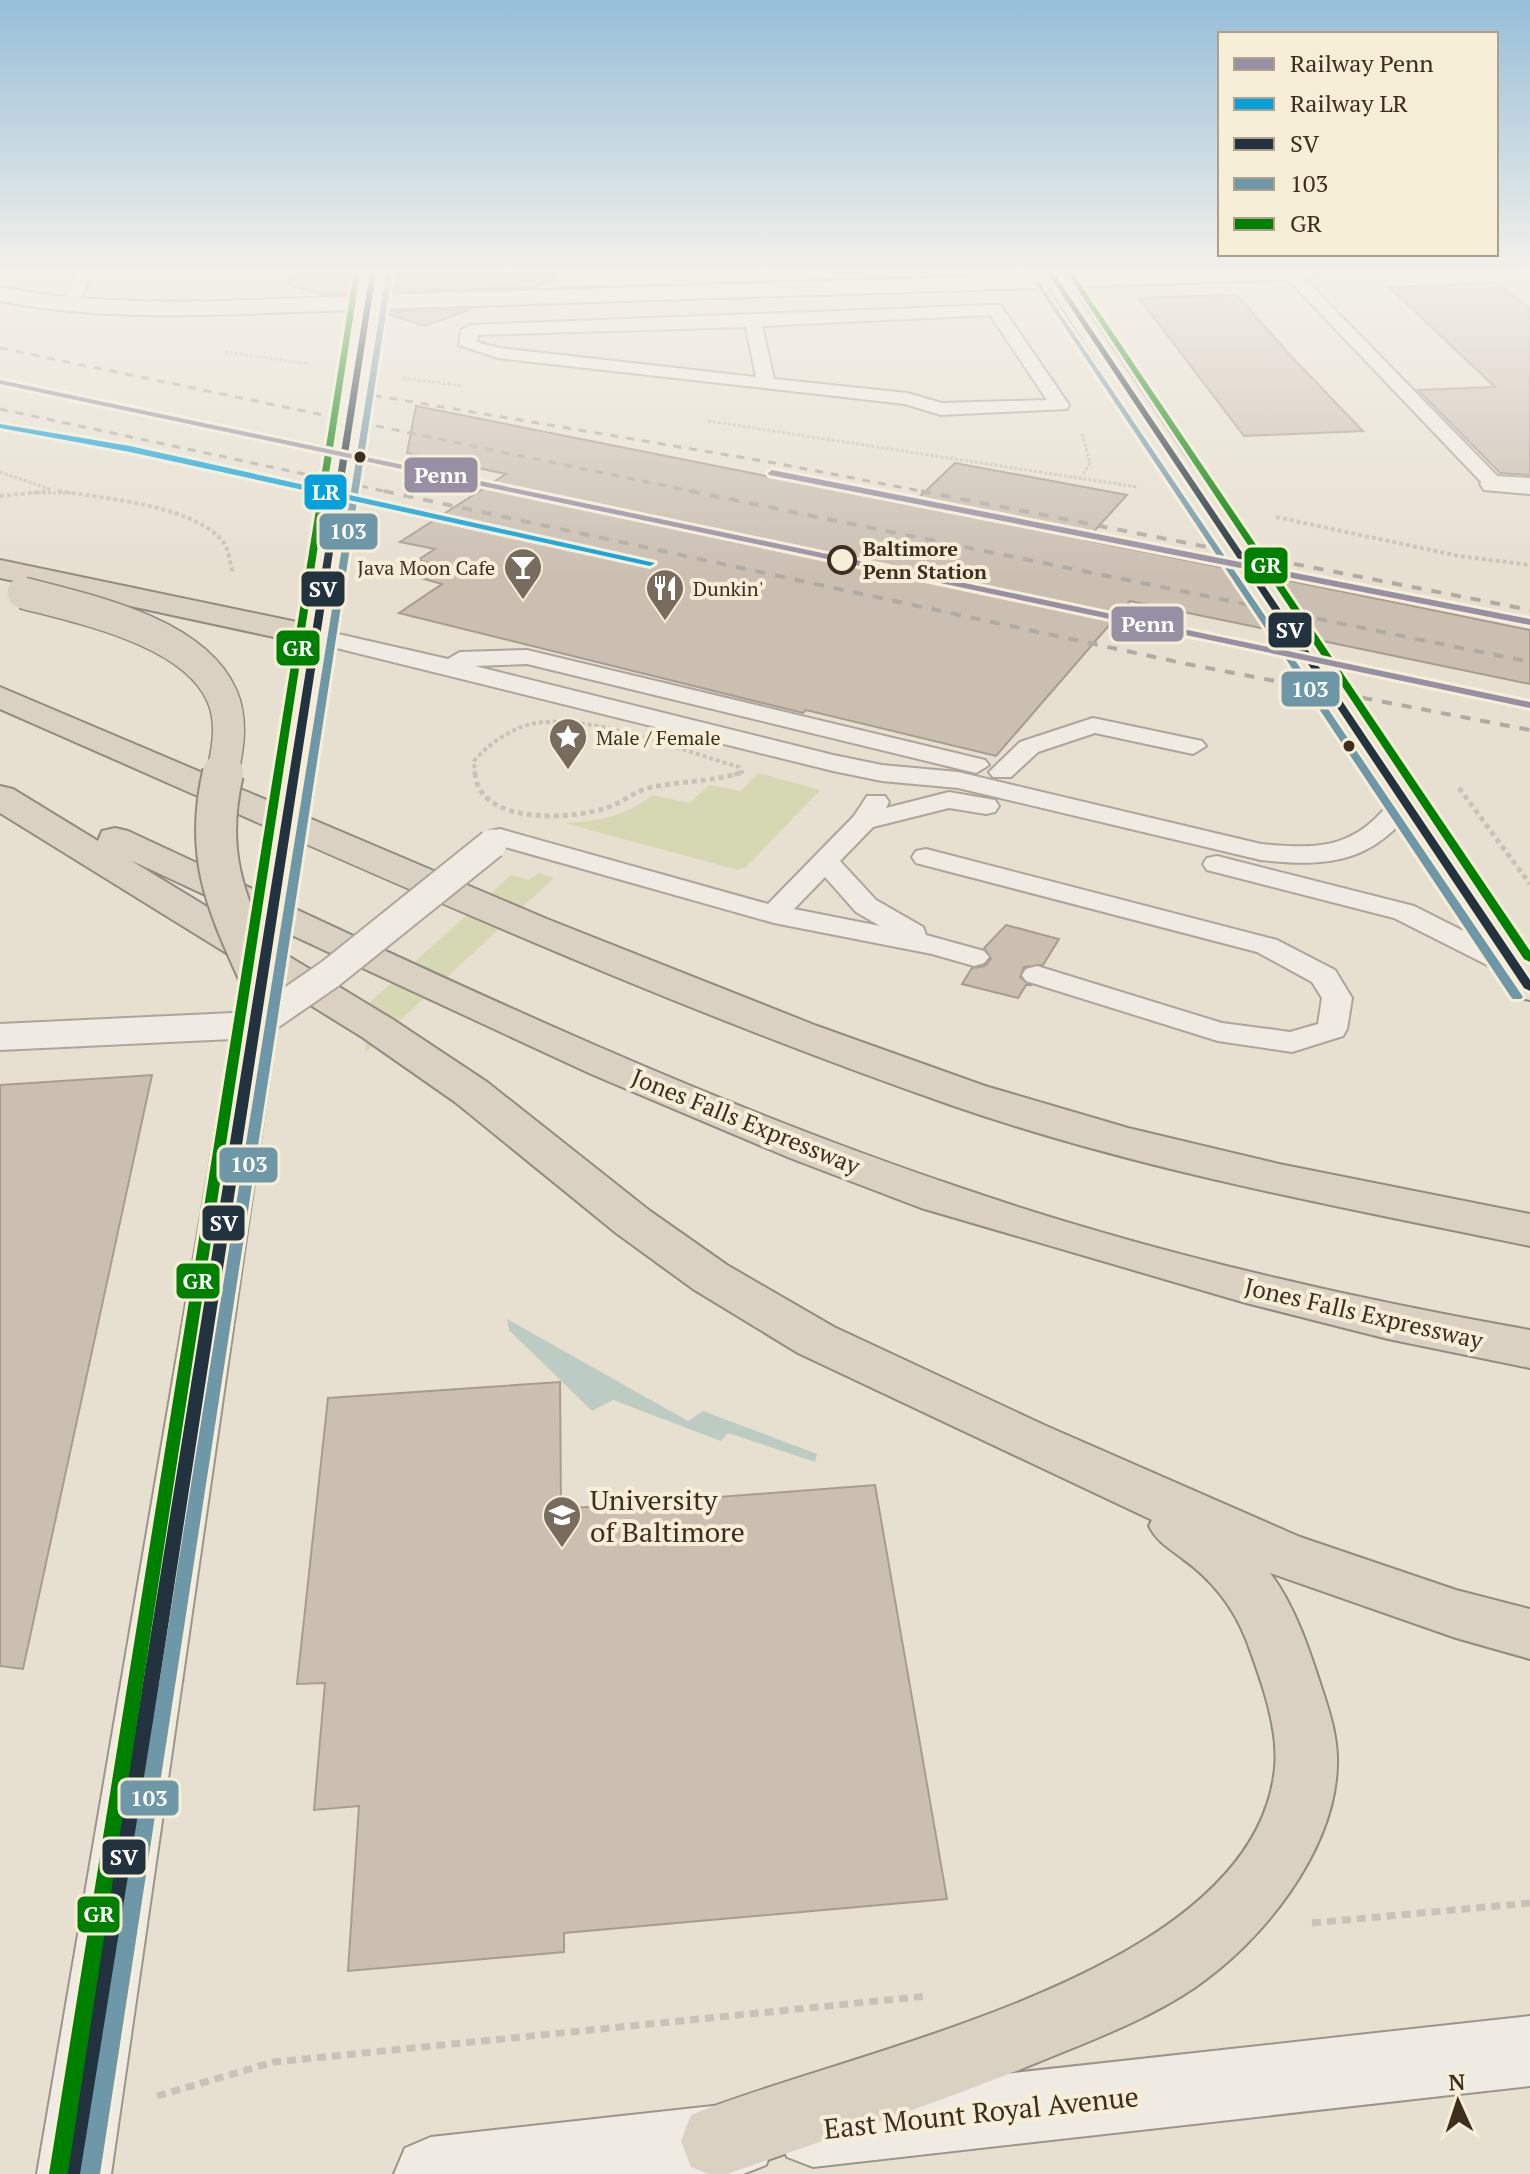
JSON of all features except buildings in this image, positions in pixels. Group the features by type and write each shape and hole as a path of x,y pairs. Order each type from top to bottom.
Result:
{"highway":[{"path":"18,582 316,636"},
{"path":"18,582 133,626 166,642 198,662 222,690 230,725 213,832 228,906 260,1008"},
{"path":"0,697 533,927 802,1035 969,1096 1122,1141 1251,1173 1530,1230"},
{"name":"Jones Falls Expressway","path":"0,786 468,1004 743,1122 909,1187 1090,1244 1262,1291 1530,1349"},
{"path":"0,797 377,1028 471,1092 609,1204 710,1277 816,1340 1025,1440 1280,1553 1456,1614 1530,1634"},
{"path":"717,2141 966,2056 1077,2012 1171,1964 1219,1926 1257,1885 1296,1817 1306,1768 1300,1715 1276,1634 1250,1584 1194,1536 1025,1440"}],"main road":[{"path":"74,2174 260,1008 357,373"},
{"path":"1117,373 1524,978"},
{"path":"1494,484 1530,486"},
{"path":"0,1037 260,1008"},
{"name":"East Mount Royal Avenue","path":"431,2174 1530,2051"}],"lane":[{"path":"681,373 907,399 941,409 1060,405 1038,373"},
{"path":"763,373 766,383"},
{"path":"1388,373 1494,484"},
{"path":"316,636 550,691 833,763 882,782 958,780 1230,847 1295,856 1356,849 1377,835 1405,801"},
{"path":"428,662 527,657 1192,821 1295,856"},
{"path":"1002,772 1029,747 1093,725 1193,746"},
{"path":"774,914 864,821 882,782"},
{"path":"864,821 926,804 971,802 1404,912 1524,978"},
{"path":"260,1008 330,974 500,837 774,914 937,946 974,957"},
{"path":"926,857 1267,946 1324,976 1337,998 1332,1029 1292,1042 1218,1032 1037,975"},
{"path":"826,862 866,906 937,946"}],"path":[{"path":"392,376 471,387"},
{"path":"707,421 1082,476 1142,488"},
{"path":"1079,424 1090,463 1082,476"},
{"path":"0,472 55,491 162,508 195,521 224,543 235,577"},
{"path":"0,496 55,491"},
{"path":"1263,514 1459,556 1530,565"},
{"path":"596,728 551,722 521,727 486,747 474,761 475,786 482,796 499,805 549,817 606,808 641,790 742,772 739,767 609,732"},
{"path":"1312,1923 1530,1903"},
{"path":"274,2062 945,1994"}],"green space":[{"path":"758,773 820,790 746,867 738,870 564,823 611,816 632,808 652,795 690,803 709,785 741,791"},
{"path":"538,873 554,878 365,1053 368,1004 511,875 529,880"}],"shaded area":[{"path":"507,1319 688,1421 703,1411 817,1454 815,1462 728,1433 721,1441 613,1400 592,1411 509,1330"}],"railway":[{"path":"123,373 700,493"},
{"path":"342,390 769,462 931,493"},
{"path":"0,409 393,493"},
{"path":"384,491 1187,664 1530,730"},
{"path":"690,491 1530,662"},
{"path":"921,491 1530,610"}],"rail line":[{"name":"Penn","path":"0,382 1530,705"},
{"name":"LR","path":"0,426 130,449 650,563"},
{"name":"Penn","path":"772,473 1530,622"}],"transit line":[{"name":"GR","path":"58,2172 341,373"},
{"name":"SV","path":"74,2174 357,373"},
{"name":"103","path":"90,2174 373,373"},
{"name":"103","path":"1099,373 1517,997"},
{"name":"SV","path":"1118,373 1530,988"},
{"name":"GR","path":"1137,373 1530,959"}],"place":[{"name":"Baltimore Penn Station","path":"842,560"},
{"name":"Java Moon Cafe","path":"523,601"},
{"name":"Dunkin'","path":"665,622"},
{"name":"Male / Female","path":"568,771"},
{"name":"University of Baltimore","path":"562,1549"}]}
